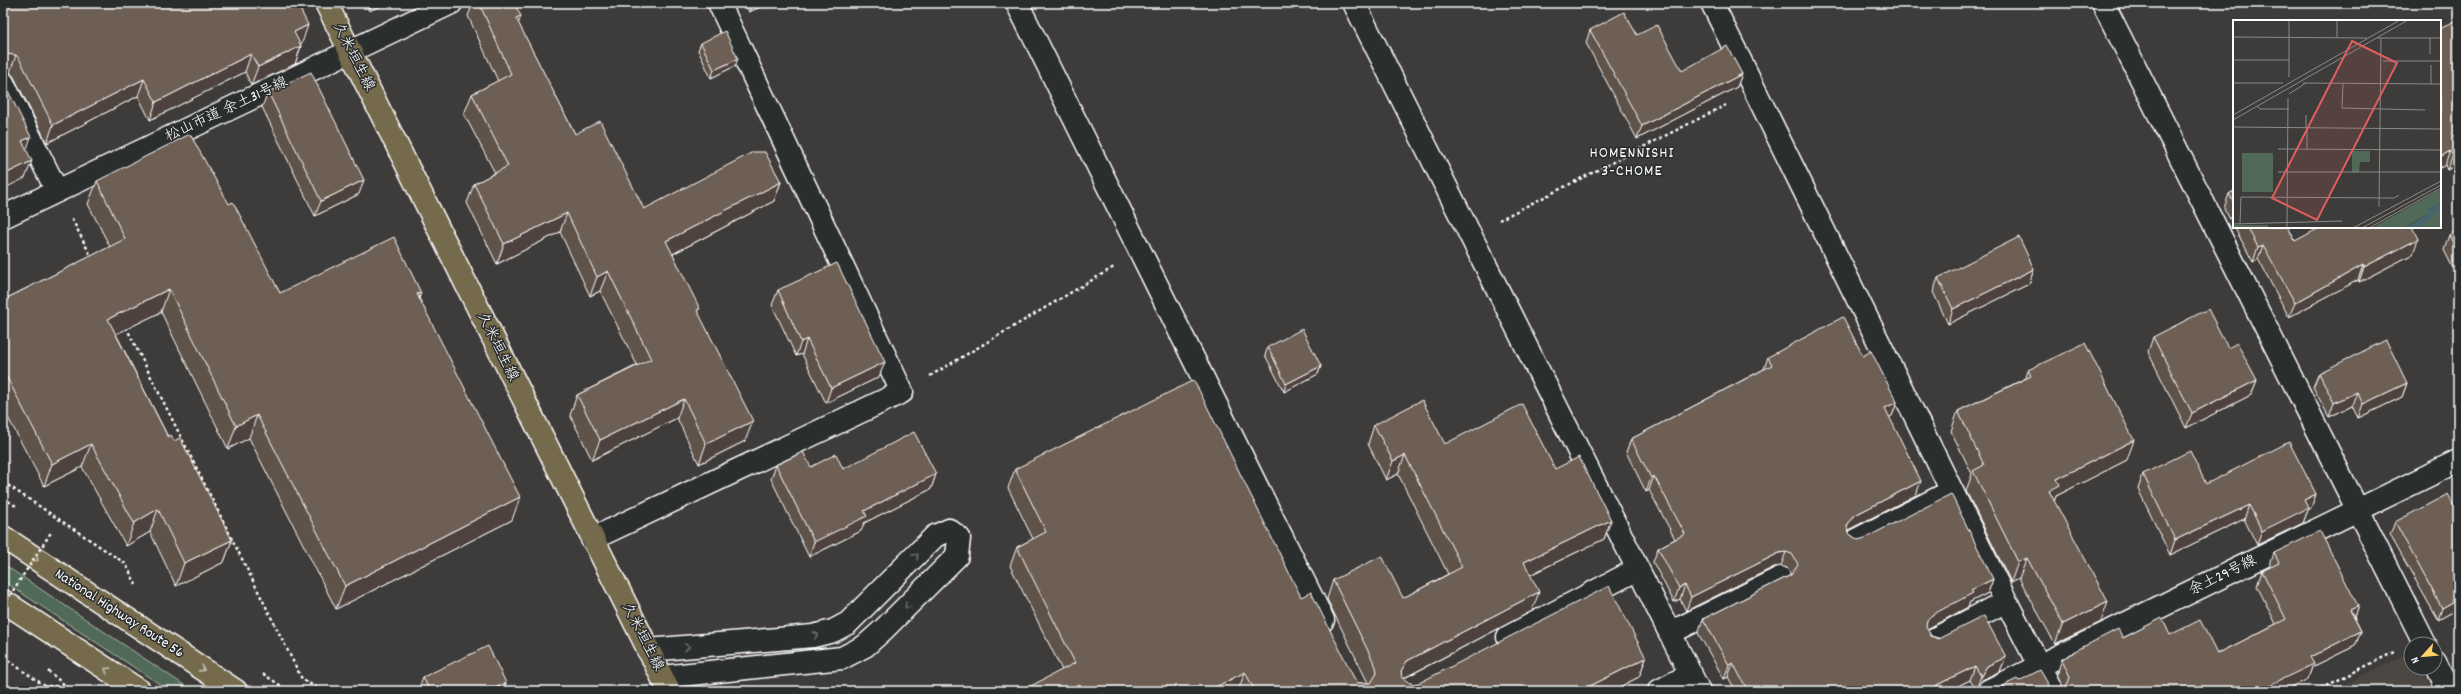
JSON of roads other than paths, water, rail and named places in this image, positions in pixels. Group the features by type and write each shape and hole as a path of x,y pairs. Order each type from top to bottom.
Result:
{"main road":[{"name":"久米垣生線","path":"326,3 665,684"},
{"name":"National Highway Route 56","path":"3,537 236,691"},
{"path":"3,602 140,691"}],"street":[{"name":"松山市道 余土31号線","path":"3,218 451,3"},
{"path":"592,539 902,392 719,3"},
{"path":"1017,3 1333,639"},
{"path":"1354,3 1695,683 1659,691"},
{"path":"1712,3 2006,601 2052,691"},
{"path":"2103,3 2421,636"},
{"path":"3,84 57,191"},
{"name":"余土29号線","path":"1988,691 2458,461"},
{"path":"1854,541 1952,491"},
{"path":"648,650 813,636 833,632 848,623 864,608 935,536 949,530 959,538 957,556 865,646 842,658 665,684"},
{"path":"1491,647 1638,569"},
{"path":"1670,633 1780,578"},
{"path":"1932,640 2006,601"},
{"path":"2442,676 2449,691"}],"district":[{"name":"HOMENNISHI 3-CHOME","path":"1632,162"}]}
